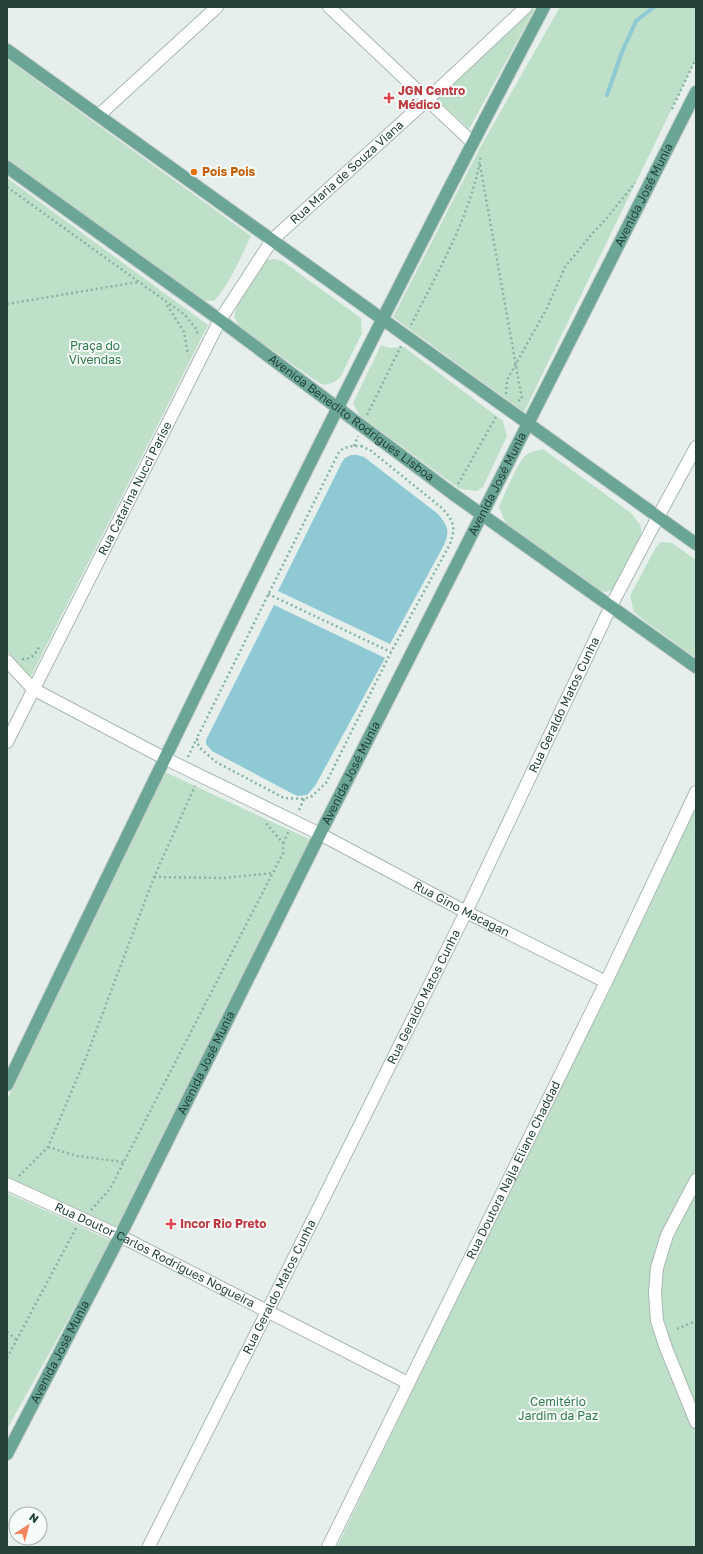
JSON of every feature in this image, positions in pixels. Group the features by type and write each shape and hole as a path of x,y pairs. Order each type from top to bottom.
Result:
{"main road":[{"path":"7,1085 164,758 337,408 472,142 544,7"},
{"path":"7,50 406,336 504,401 528,423 696,544"},
{"name":"Avenida José Munia","path":"7,1454 120,1236 481,514 696,92"},
{"name":"Avenida Benedito Rodrigues Lisboa","path":"7,167 220,320 452,494 696,667"}],"street":[{"path":"99,115 216,7"},
{"path":"329,7 472,142"},
{"name":"Rua Maria de Souza Viana","path":"272,240 427,100 526,7"},
{"name":"Rua Catarina Nucci Parise","path":"7,742 220,320 272,240"},
{"name":"Rua Geraldo Matos Cunha","path":"149,1546 466,912 611,606 696,447"},
{"name":"Rua Gino Macagan","path":"12,659 33,689 164,758 320,834 466,912 606,982"},
{"name":"Rua Doutora Najla Eliane Chaddad","path":"328,1547 606,982 696,792"},
{"path":"696,1180 667,1236 657,1268 655,1293 657,1321 666,1348 696,1422"},
{"name":"Rua Doutor Carlos Rodrigues Nogueira","path":"7,1184 120,1236 268,1310 408,1383"}],"path":[{"path":"669,114 696,58"},
{"path":"354,446 362,426 450,247 468,203 480,163 482,150"},
{"path":"480,163 522,399 518,401 504,401"},
{"path":"450,516 453,502 452,494 504,401 507,380 547,308 565,267 606,219 636,180"},
{"path":"7,187 190,320 197,330 197,339"},
{"path":"7,304 138,282"},
{"path":"166,302 184,332 188,355"},
{"path":"185,362 191,350"},
{"path":"500,392 504,401"},
{"path":"354,446 361,446 370,450 436,502 450,516 454,525 453,536 391,652 326,783 312,796 304,799 284,798 216,762 200,748 197,742 198,736 340,452 343,449 354,446"},
{"path":"268,594 391,652"},
{"path":"12,659 28,659 33,656 41,644"},
{"path":"190,782 202,788"},
{"path":"23,1181 17,1178 48,1147 87,1055 154,877 196,784"},
{"path":"7,1358 76,1228 110,1189 283,853 283,843 271,828 260,818"},
{"path":"154,877 225,878 272,873"},
{"path":"48,1147 77,1156 124,1162"},
{"path":"677,1329 696,1321"},
{"path":"7,1332 17,1340"}],"green space":[{"path":"536,7 469,129 437,99"},
{"path":"560,7 696,7 696,59 524,412 393,317 481,146"},
{"path":"7,59 251,236 230,278 214,301 199,300 7,160"},
{"name":"Praça do Vivendas","path":"7,178 208,325 30,678 7,651"},
{"path":"274,259 282,261 361,318 362,333 340,378 332,383 324,385 318,382 240,328 234,316 237,307 260,264 267,260"},
{"path":"381,345 390,348 404,347 503,421 507,436 483,487 477,491 460,489 360,416 353,403"},
{"path":"543,449 631,513 641,526 641,539 617,587 612,590 602,592 597,590 506,524 499,507 515,472 522,459 527,454"},
{"path":"661,542 672,543 696,560 696,658 634,612 630,596 656,547"},
{"path":"165,772 311,840 117,1229 7,1180 7,1100"},
{"name":"Cemitério Jardim da Paz","path":"696,804 696,1547 337,1547"},
{"path":"7,1193 112,1241 7,1429"}],"water":[{"path":"351,455 364,457 438,514 446,525 447,529 447,536 444,545 390,644 278,591 342,462 345,458"},
{"path":"274,605 385,658 315,786 307,795 298,796 293,794 212,751 206,744 206,740"}],"waterway":[{"path":"607,95 622,52 636,21 654,7"}],"place":[{"name":"JGN Centro Médico","path":"389,98"},
{"name":"Pois Pois","path":"194,172"},
{"name":"Incor Rio Preto","path":"171,1224"}]}
